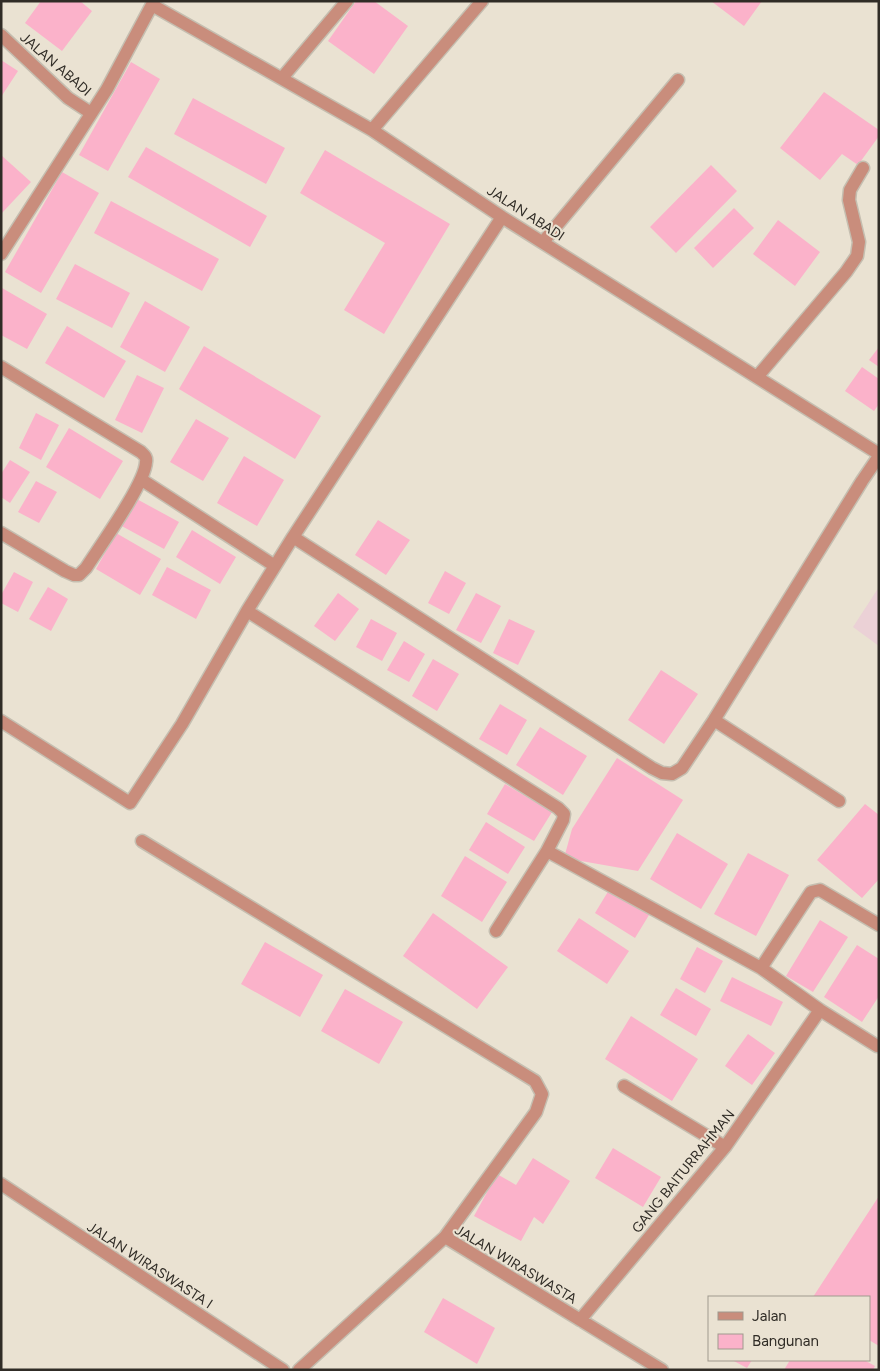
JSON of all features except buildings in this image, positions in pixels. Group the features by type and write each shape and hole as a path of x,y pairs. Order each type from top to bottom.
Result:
{"street":[{"path":"282,78 347,1"},
{"path":"372,130 482,1"},
{"path":"1,254 107,89 153,3"},
{"name":"JALAN ABADI","path":"153,3 187,26 372,130 502,216 879,455"},
{"name":"JALAN ABADI","path":"1,35 68,98 91,113"},
{"path":"543,242 678,80"},
{"path":"757,377 846,272 857,256 859,242 849,200 850,190 863,168"},
{"path":"1,721 130,803 182,724 247,611 293,537 502,216"},
{"path":"1,367 141,452 145,456 146,461 142,480 86,568 79,575 65,571 1,533"},
{"path":"293,537 662,773 672,774 682,768 714,720 879,455"},
{"path":"142,480 275,566"},
{"path":"247,611 558,808 564,814 563,820 547,851 496,931"},
{"path":"714,720 839,800"},
{"path":"142,841 535,1081 542,1094 536,1112 445,1237"},
{"path":"547,851 761,968 820,1010 877,1046"},
{"path":"761,968 811,892 815,890 820,890 879,925"},
{"name":"GANG BAITURRAHMAN","path":"580,1320 725,1147 820,1010"},
{"path":"624,1086 725,1147"},
{"name":"JALAN WIRASWASTA I","path":"1,1184 283,1370"},
{"name":"JALAN WIRASWASTA","path":"300,1370 445,1237 662,1370"}],"shaded area":[{"path":"879,587 879,646 853,627"}]}
